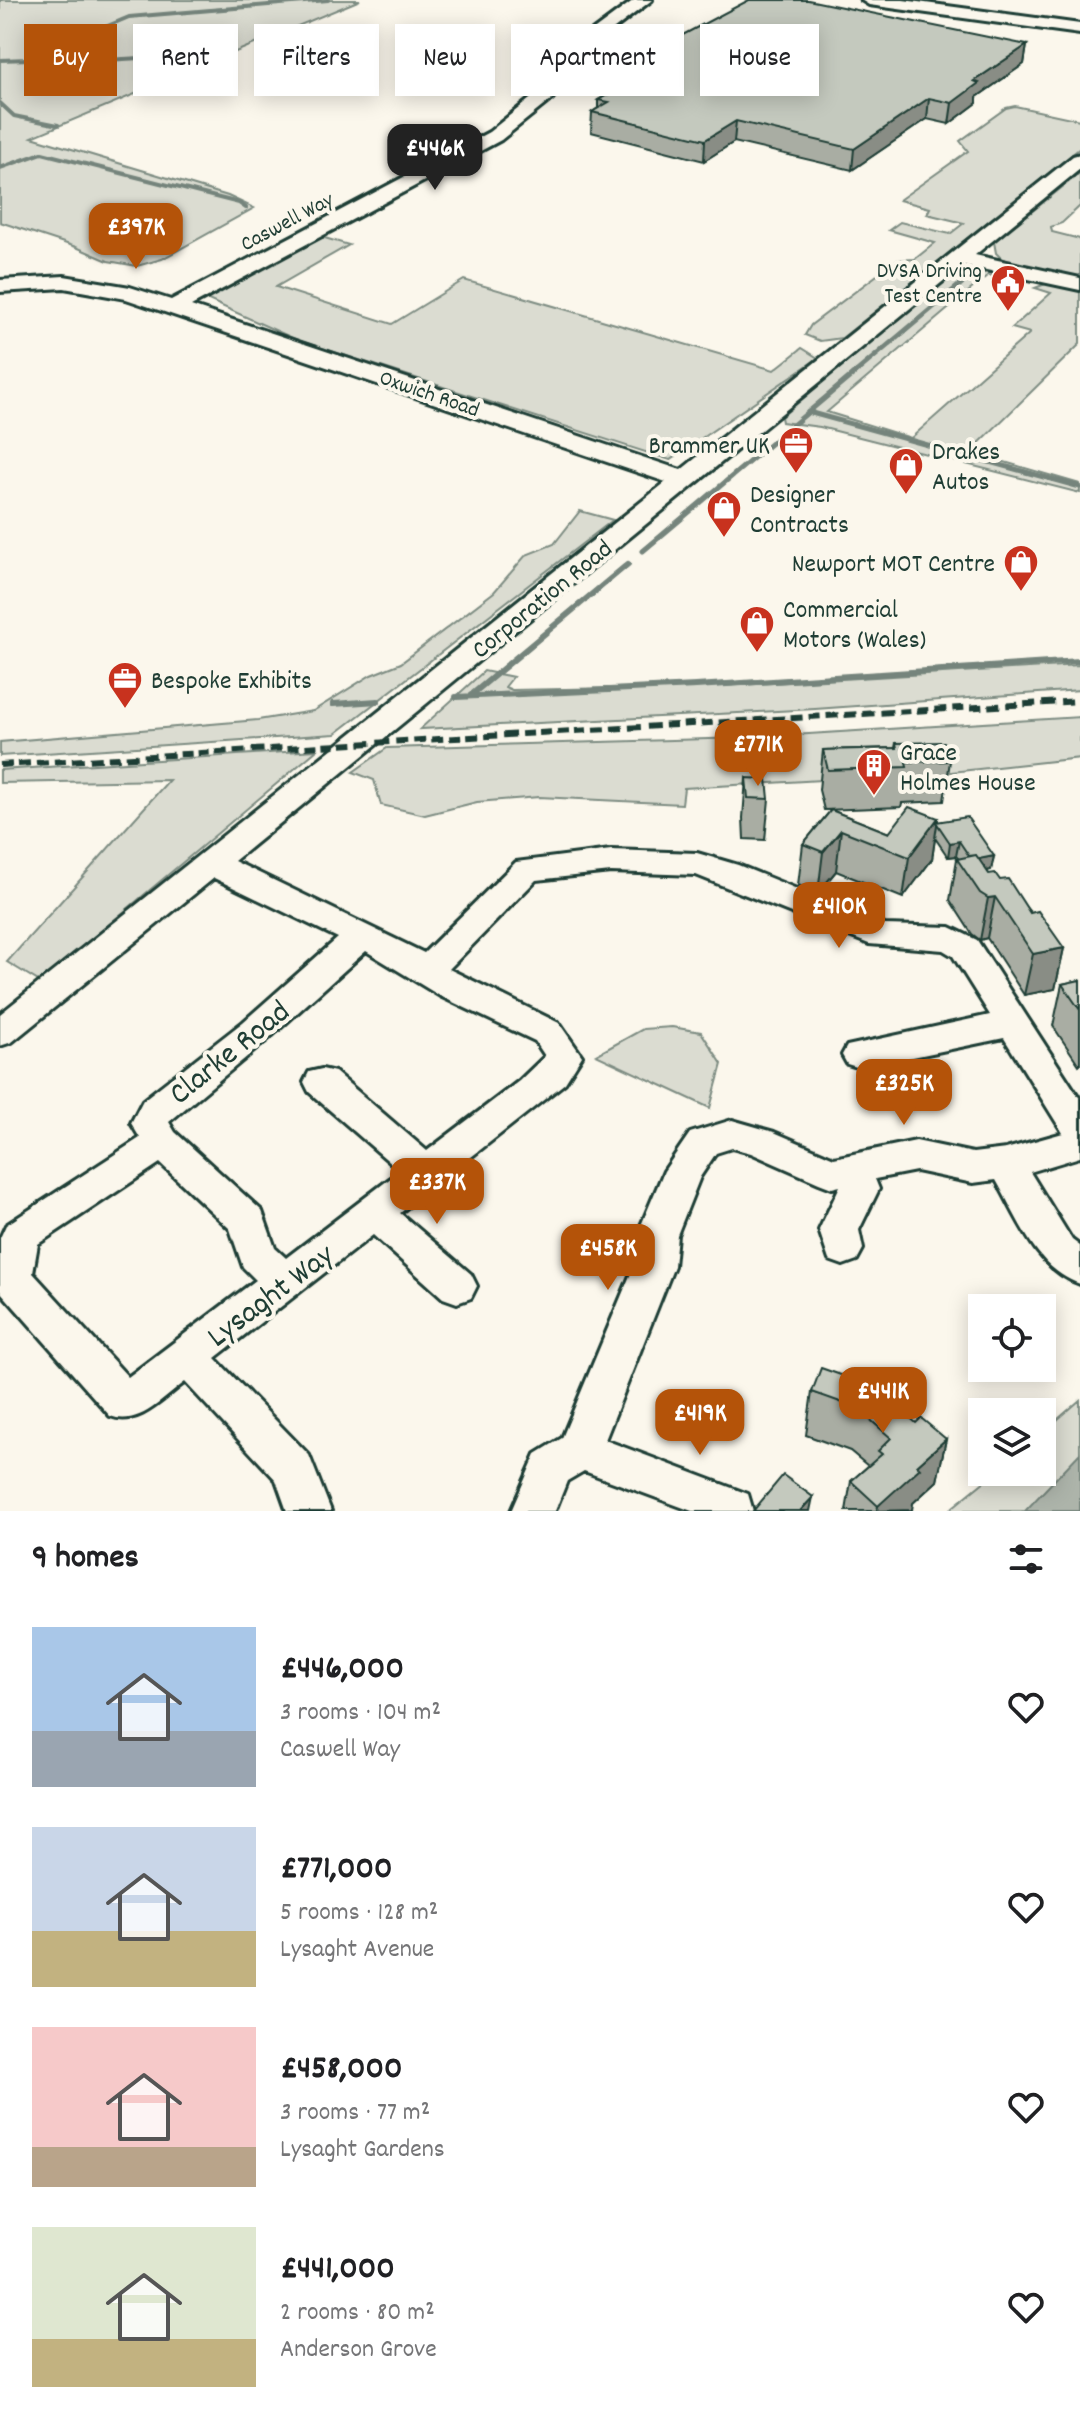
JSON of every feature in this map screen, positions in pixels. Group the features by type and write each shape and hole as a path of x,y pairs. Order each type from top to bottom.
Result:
{"street":[{"name":"Caswell Way","path":"173,307 495,136 546,95 591,37 644,0"},
{"path":"869,0 1080,29"},
{"name":"Corporation Road","path":"0,1033 1080,160"},
{"path":"959,258 1080,284"},
{"name":"Oxwich Road","path":"0,286 42,282 86,284 130,293 686,480"},
{"path":"426,972 527,870 549,865 611,861 697,864 727,873 881,936 950,939 965,948 1080,1129"},
{"name":"Lysaght Way","path":"212,864 400,954 426,972 547,1032 564,1056 542,1083 187,1356 294,1469 304,1510"},
{"name":"Clarke Road","path":"285,1282 257,1256 248,1222 162,1142 150,1123 156,1110 255,1031 362,936"},
{"path":"860,1055 1013,1023"},
{"path":"322,1082 427,1173"},
{"path":"533,1511 551,1468 580,1450 592,1412 654,1266 657,1235 683,1171 703,1143 732,1134 761,1142 832,1173 916,1156 973,1168 1006,1164 1080,1143"},
{"path":"162,1142 20,1236 12,1277 125,1403 187,1356"},
{"path":"1006,1164 1058,1251 1080,1268"},
{"path":"843,1249 839,1230 860,1189 853,1170"},
{"path":"375,1214 457,1286"},
{"path":"580,1450 699,1493 732,1508 730,1511"}],"shaded area":[{"path":"0,0 360,0 303,24 254,24 254,44 238,51 238,24 133,24 133,95 32,137 228,196 254,208 162,259 137,266 108,261 0,222"},
{"path":"1015,106 1080,120 1080,148 842,338 820,341 805,335 811,325 897,260 915,259 935,243 889,230 900,222 950,234 964,223 927,214 930,208 899,200 968,151 960,141 1006,108"},
{"path":"1080,173 1080,206 1062,223 1051,227 1052,232 1080,239 1080,278 1003,260 996,253 994,242"},
{"path":"321,237 349,245 276,287 392,324 464,280 774,370 802,348 818,358 670,460 297,340 206,299"},
{"path":"993,273 1019,278 1022,285 1011,282 1012,279 988,275 827,412 911,438 1030,333 1012,328 1051,293 1035,288 1048,283 1080,289 1080,344 970,452 1080,484 1080,493 820,427 782,422 781,417 950,276"},
{"path":"580,511 613,520 335,734 0,756 0,742 258,720 313,711 371,675 401,663 494,592 526,555 554,544"},
{"path":"1080,665 1080,690 815,709 420,729 484,671 513,677 505,687 512,690 722,686"},
{"path":"1080,717 1080,758 942,773 684,788 682,804 539,797 477,802 425,815 381,805 374,780 353,772 387,748 745,738"},
{"path":"317,750 40,982 7,962 169,780 0,783 0,770"},
{"path":"672,1027 701,1032 722,1064 710,1108 596,1055 643,1029"},
{"path":"1080,1400 1080,1511 948,1511 979,1486 1056,1486 1056,1421"},
{"path":"1080,1453 1080,1511 1025,1511 1049,1486 1056,1486 1056,1478"}],"building":[{"path":"749,0 808,0 1027,45 974,81 979,83 952,103 929,98 854,149 736,121 705,140 592,112 609,102 598,100 605,96 684,96 684,34 700,26 700,96 819,96 819,24 703,24"},
{"path":"944,742 950,761 906,762 907,767 828,770 823,750 897,748 896,743"},
{"path":"746,778 767,779 769,799 748,798"},
{"path":"909,807 938,818 909,857 841,830 823,852 803,844 831,810 889,833"},
{"path":"967,817 994,856 979,859 976,855 969,856 959,841 950,843 936,822"},
{"path":"976,855 989,874 995,873 1000,880 1008,879 1030,913 1038,911 1064,948 1033,954 995,897 988,898 980,893 957,859"},
{"path":"1080,980 1080,1010 1062,984"},
{"path":"821,1368 875,1387 916,1423 921,1418 946,1439 917,1465 920,1468 878,1506 851,1481 882,1454 878,1451 891,1438 857,1408 812,1392"},
{"path":"783,1475 813,1497 800,1511 753,1511"}],"waterway":[{"path":"0,60 29,59 129,17 328,0"},
{"path":"117,59 133,58"},
{"path":"0,103 14,116 58,125"},
{"path":"0,168 42,153 239,203 246,208"},
{"path":"808,412 968,278"},
{"path":"643,551 808,412"},
{"path":"808,412 1080,487"},
{"path":"470,696 628,564"},
{"path":"456,697 696,686 1080,661"},
{"path":"333,704 378,701"}],"railway":[{"path":"0,765 1080,701"}],"place":[{"name":"DVSA Driving Test Centre","path":"1008,313"},
{"name":"Brammer UK","path":"796,475"},
{"name":"Drakes Autos","path":"906,496"},
{"name":"Designer Contracts","path":"724,539"},
{"name":"Newport MOT Centre","path":"1021,593"},
{"name":"Commercial Motors (Wales)","path":"757,654"},
{"name":"Bespoke Exhibits","path":"125,710"},
{"name":"Grace Holmes House","path":"874,797"}]}
